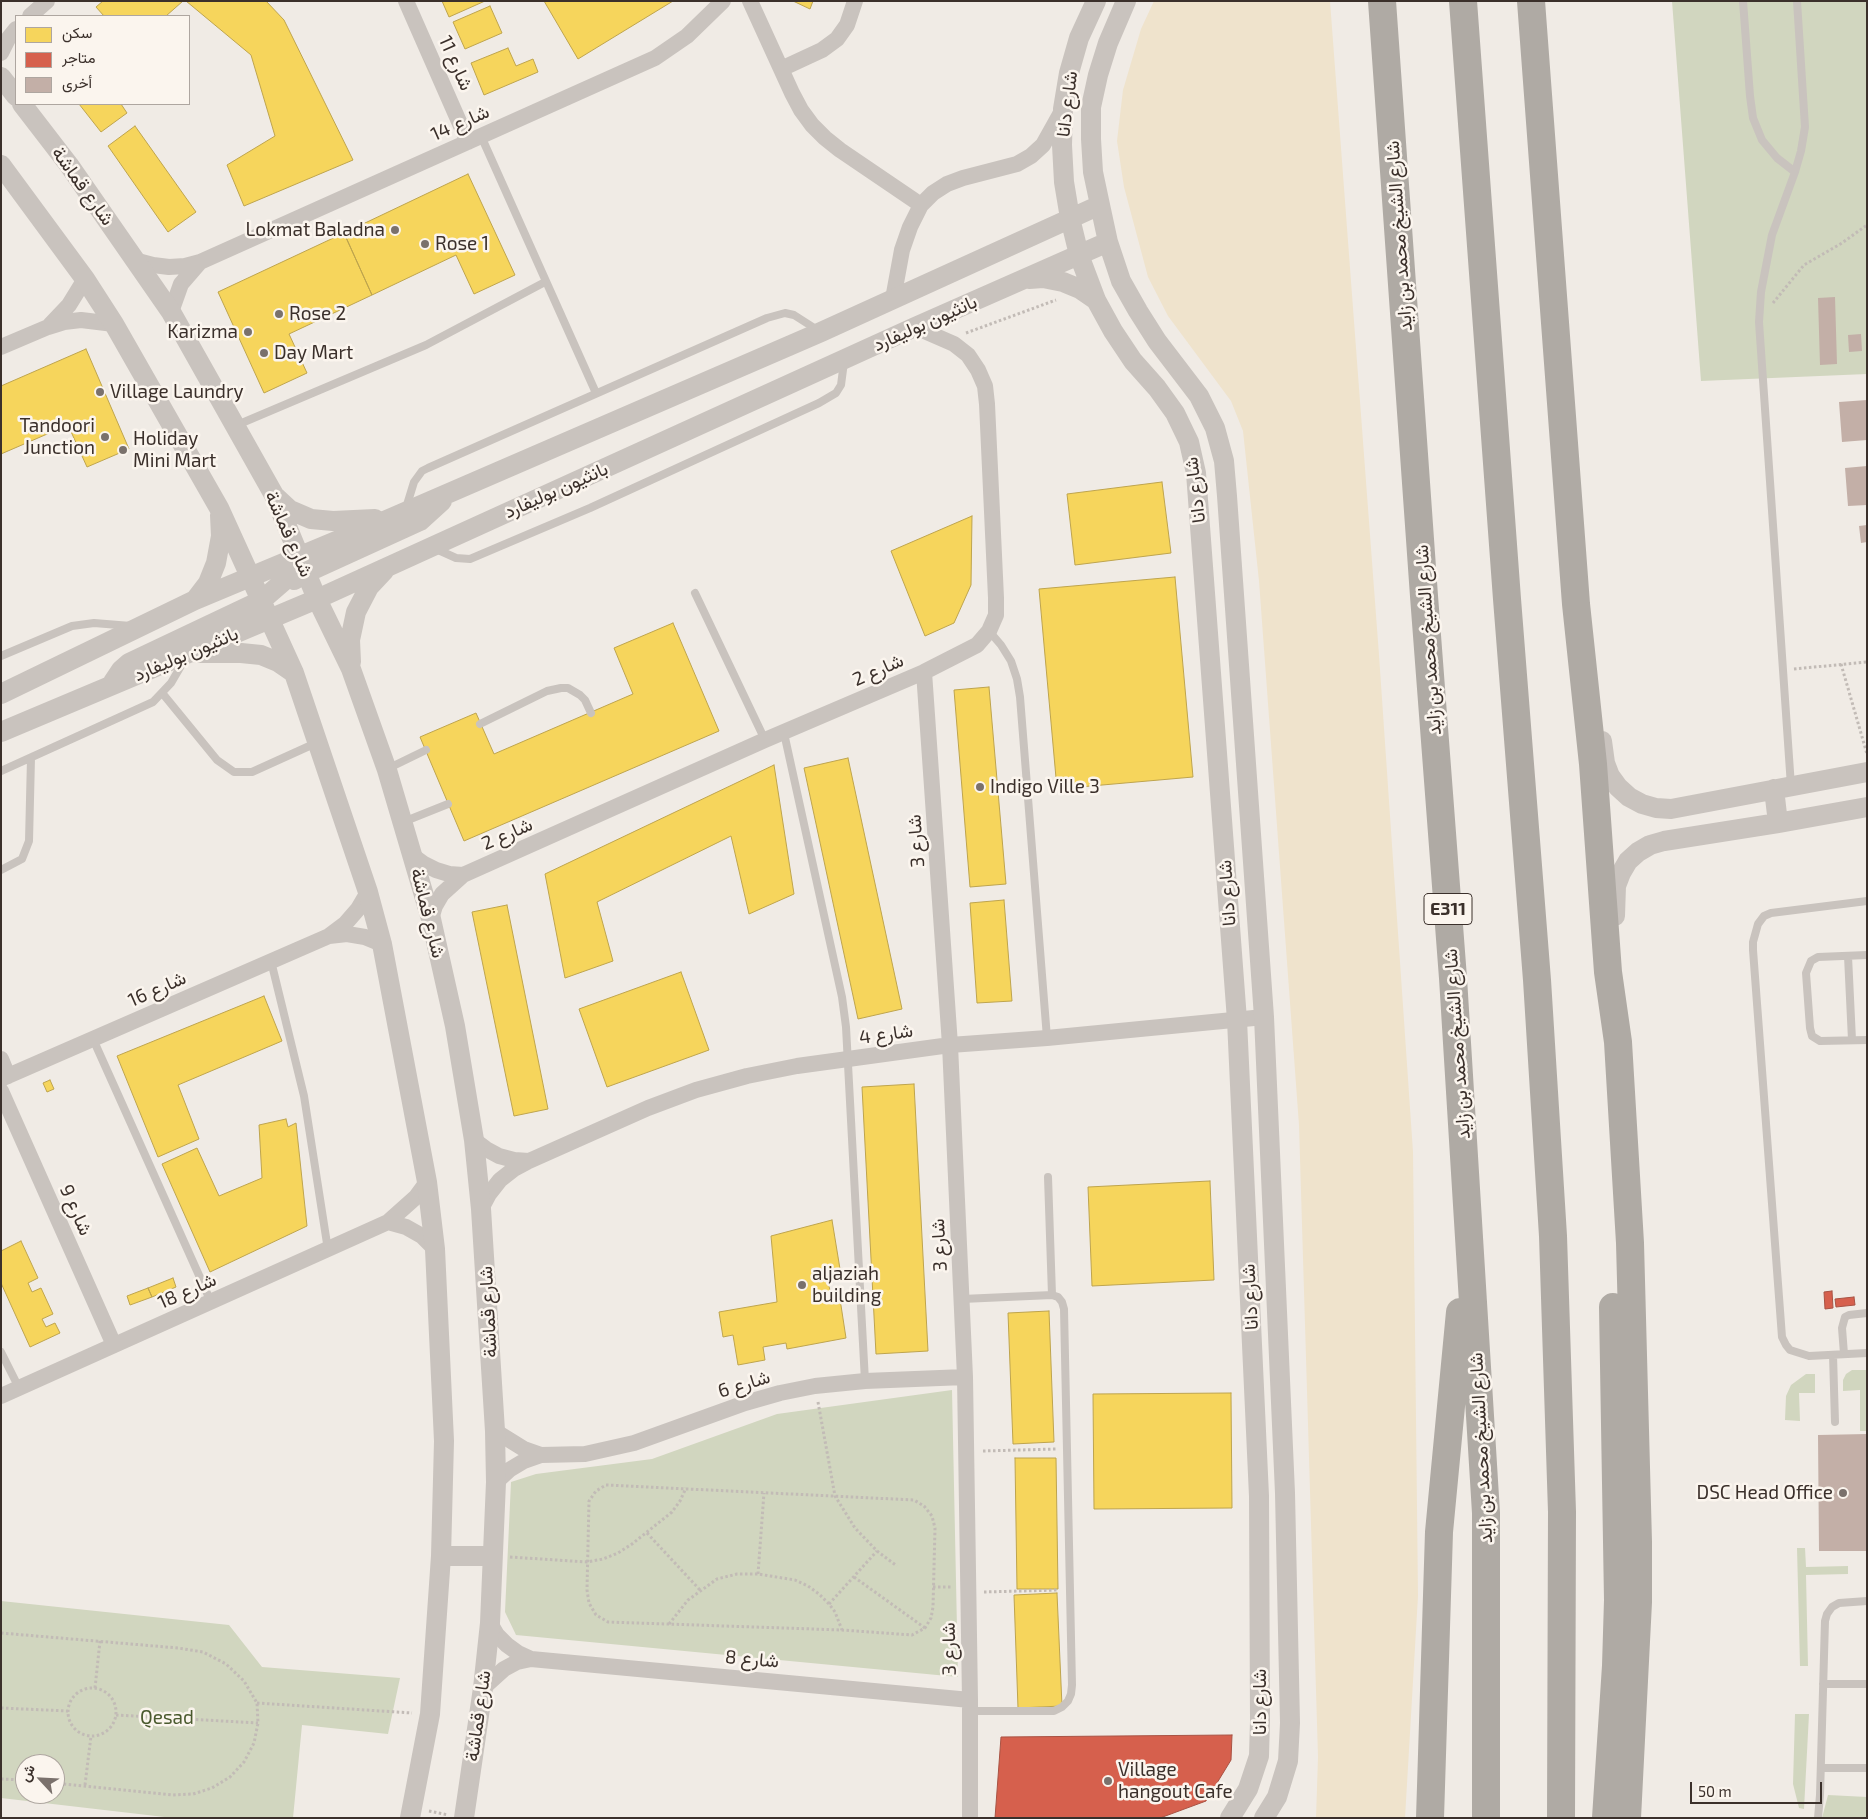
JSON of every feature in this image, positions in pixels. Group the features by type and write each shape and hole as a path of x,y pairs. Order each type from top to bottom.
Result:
{"highway":[{"name":"شارع الشيخ محمد بن زايد","path":"1382,1 1424,596 1454,978 1486,1513 1486,1818"},
{"path":"1463,1 1537,980 1553,1236 1562,1512 1561,1818"},
{"path":"1531,1 1576,604 1593,764 1608,972 1618,1042 1630,1243 1638,1542 1636,1640 1627,1818"},
{"path":"1582,667 1579,773 1611,1243 1618,1542 1616,1666 1606,1818"},
{"path":"1430,1818 1439,1532 1468,1233"}],"street":[{"path":"31,15 47,1"},
{"name":"شارع 11","path":"406,1 475,139"},
{"name":"شارع 14","path":"138,262 169,267 200,262 655,58 687,36 716,10 723,1"},
{"path":"750,1 801,110 825,138 921,205"},
{"path":"781,69 822,50 837,39 847,25 855,1"},
{"name":"شارع دانا","path":"1096,1 1079,38 1069,73 1063,109 1063,173 1070,218 1079,255 1096,300 1113,331 1133,361 1157,388 1175,413 1188,442 1196,473 1237,1020 1259,1496 1260,1721 1259,1756 1248,1789 1230,1818"},
{"name":"شارع دانا","path":"1126,1 1108,43 1091,107 1094,172 1100,205 1108,242 1121,280 1157,341 1199,396 1215,428 1224,462 1264,1017 1286,1493 1290,1723 1288,1761 1277,1796 1264,1818"},
{"path":"1,30 15,28"},
{"path":"1,54 15,29"},
{"path":"1,77 15,95"},
{"name":"شارع قماشة","path":"23,105 69,165 171,312 274,495 317,599 352,669 387,770 431,920 455,1026 474,1140 482,1209 495,1431 496,1482 490,1623 483,1688 464,1818"},
{"path":"893,299 902,250 910,227 921,205 933,193 948,184 963,178 1017,164 1031,156 1042,145 1063,109"},
{"path":"1,165 85,279 114,324 219,508 271,618 294,673 368,892 382,944 427,1182 435,1249 444,1441 441,1556 430,1714 410,1818"},
{"name":"بانثيون بوليفارد","path":"1,694 195,600 251,576 303,564 397,515 821,332 1100,205"},
{"name":"بانثيون بوليفارد","path":"1,732 317,599 914,326 1108,242"},
{"name":"شارع 14","path":"171,312 181,284 200,262"},
{"path":"1024,279 1043,278 1062,282 1080,289 1096,300"},
{"path":"48,327 69,305 85,279"},
{"path":"1,347 64,322 81,320 114,324"},
{"name":"شارع 2","path":"431,920 442,894 463,875 765,740 924,672 977,645 989,631 996,615 996,598 985,386 978,370 968,355 954,344 914,326"},
{"path":"111,686 121,670 129,663 262,600 284,581 293,570 303,564 420,521 436,508 450,492"},
{"path":"274,495 290,510 311,519 333,521 397,515"},
{"path":"195,600 208,582 216,563 221,536 219,508"},
{"path":"271,618 275,604 282,591 293,580 303,564"},
{"path":"352,669 350,640 356,612 369,587 388,566"},
{"path":"1576,604 1590,645 1595,670 1605,763 1610,776 1629,797 1642,804 1656,808 1670,808 1867,772"},
{"path":"188,654 241,653 261,656 278,662 294,673"},
{"name":"شارع 3","path":"924,672 950,1045 962,1299 965,1377 970,1818"},
{"path":"1778,823 1782,788"},
{"path":"1618,1042 1618,975 1614,900 1620,873 1628,861 1644,848 1664,841 1867,807"},
{"path":"413,856 436,870 449,874 463,875"},
{"name":"شارع 16","path":"5,1077 329,936 345,924 358,910 368,892"},
{"name":"شارع 16","path":"329,936 347,934 365,937 382,944"},
{"name":"شارع 4","path":"482,1209 489,1194 500,1180 529,1160 648,1108 696,1090 747,1076 797,1066 950,1045 1047,1038 1264,1017"},
{"path":"1,1059 5,1077"},
{"name":"شارع 9","path":"1,1091 114,1345"},
{"name":"شارع 4","path":"474,1140 499,1156 514,1160 529,1160"},
{"name":"شارع 18","path":"1,1396 388,1222 416,1197 427,1182"},
{"path":"388,1222 406,1227 422,1236 435,1249"},
{"name":"شارع 6","path":"496,1482 509,1470 524,1461 541,1455 585,1454 634,1443 745,1403 815,1386 865,1381 965,1377"},
{"name":"شارع 6","path":"495,1431 524,1449 541,1455"},
{"path":"441,1556 492,1556"},
{"name":"شارع 8","path":"490,1623 497,1635 507,1645 531,1659"},
{"name":"شارع 8","path":"483,1688 504,1669 517,1662 531,1659 970,1705"}],"lane":[{"path":"1743,1 1753,118 1762,140 1777,158 1795,172"},
{"path":"1782,788 1783,670 1759,322 1764,273 1772,235 1795,172 1805,127 1797,1"},
{"path":"475,139 546,282 596,394"},
{"path":"235,426 426,345 546,282"},
{"path":"397,515 414,482 422,471 776,314 794,315 821,332"},
{"path":"432,547 456,558 470,559 590,508 828,399 836,393 841,385 844,359"},
{"path":"696,593 765,740"},
{"path":"1,656 72,626 94,623 141,627"},
{"path":"989,631 1011,661 1020,697 1047,1038"},
{"path":"1,771 153,702 163,694 188,654"},
{"path":"480,724 547,691 561,688 568,688 580,695 591,712"},
{"path":"163,694 217,760 234,772 252,772 318,742"},
{"path":"784,733 842,997 848,1059 865,1381"},
{"path":"387,770 426,750"},
{"path":"1,870 22,859 29,841 31,758"},
{"path":"403,822 448,804"},
{"path":"1867,902 1771,913 1764,916 1758,924 1753,942 1782,1337 1790,1350 1809,1356 1867,1354"},
{"path":"1867,955 1814,959 1808,965 1806,974 1812,1036 1820,1040 1867,1040"},
{"path":"1848,956 1852,1040"},
{"path":"270,961 304,1096 328,1250"},
{"path":"92,1039 211,1302"},
{"path":"1048,1176 1052,1295"},
{"path":"962,1299 1052,1295 1058,1297 1064,1309 1072,1685 1068,1701 1054,1711 1046,1712 970,1705"},
{"path":"1844,1354 1842,1328 1845,1318 1848,1314 1867,1313"},
{"path":"1,1352 19,1388"},
{"path":"1833,1355 1835,1422"},
{"path":"1818,1818 1825,1622 1827,1614 1832,1607 1839,1603 1867,1601"},
{"path":"1823,1684 1867,1684"},
{"path":"1821,1768 1867,1768"}],"path":[{"path":"1759,322 1776,298 1804,265 1842,243 1867,225"},
{"path":"954,344 961,335 1056,301 1062,282"},
{"path":"1783,670 1867,662"},
{"path":"1841,664 1867,755"},
{"path":"815,1386 835,1496 855,1528 877,1551 896,1566"},
{"path":"966,1451 1067,1449"},
{"path":"606,1485 835,1496 914,1500 924,1506 932,1516 935,1528 933,1606 931,1618 925,1628 912,1635 842,1630 608,1622 596,1615 589,1603 587,1562 589,1501 596,1491 606,1485"},
{"path":"492,1556 587,1562 603,1559 618,1553 672,1512 686,1488"},
{"path":"758,1574 764,1493"},
{"path":"647,1532 700,1590"},
{"path":"829,1604 877,1551"},
{"path":"668,1624 677,1611 700,1590 717,1579 737,1574 758,1574 795,1580 808,1586 829,1604 835,1612 842,1630"},
{"path":"854,1577 925,1628"},
{"path":"968,1592 1070,1589"},
{"path":"1,1633 178,1648 203,1652 226,1664 244,1681 257,1703 258,1723 254,1743 244,1762 230,1777 212,1788 193,1794 172,1795 65,1784"},
{"path":"95,1688 100,1641"},
{"path":"95,1688 104,1691 111,1697 116,1705 116,1715 108,1730 100,1735 91,1736 82,1734 74,1728 68,1711 74,1696 80,1691 95,1688"},
{"path":"257,1703 430,1714"},
{"path":"1,1708 68,1711"},
{"path":"116,1715 258,1723"},
{"path":"85,1785 91,1736"},
{"path":"1,1779 15,1780"}],"green space":[{"path":"1672,1 1867,1 1867,374 1701,381"},
{"path":"1852,1370 1867,1370 1867,1431 1860,1431 1860,1390 1843,1391 1843,1380 1846,1374"},
{"path":"1806,1374 1815,1374 1815,1393 1799,1393 1800,1421 1785,1420 1786,1396 1791,1385"},
{"path":"952,1390 958,1677 516,1635 505,1612 511,1482 536,1474 652,1459 777,1414"},
{"path":"1797,1548 1805,1548 1806,1567 1848,1566 1848,1574 1806,1575 1808,1666 1800,1666"},
{"name":"Qesad","path":"1,1601 229,1625 262,1667 400,1678 388,1734 302,1725 293,1818 173,1818 53,1804 65,1804 65,1754 15,1754 15,1800 1,1798"},
{"path":"1795,1714 1809,1714 1804,1809 1799,1808 1793,1784"},
{"path":"1828,1795 1867,1797 1867,1818 1822,1818"}],"sand":[{"path":"1154,1 1330,1 1379,655 1413,1152 1418,1596 1405,1818 1316,1818 1318,1757 1299,1125 1259,581 1243,431 1231,401 1168,316 1148,277 1124,187 1117,141 1123,90 1141,29"}],"building: سكن":[{"path":"103,1 183,1 167,15 103,15 96,7"},
{"path":"186,1 266,1 284,20 353,160 244,206 227,165 275,136 251,55"},
{"path":"442,1 485,1 449,17"},
{"path":"544,1 673,1 578,59"},
{"path":"793,1 813,1 810,9"},
{"path":"490,6 502,33 465,49 453,22"},
{"path":"508,48 516,66 533,59 538,72 484,95 471,63"},
{"path":"80,105 122,105 127,113 101,132"},
{"path":"135,126 196,212 168,232 108,146"},
{"name":"Rose 1","path":"468,174 515,275 474,294 456,255 372,295 344,233"},
{"name":"Rose 2","path":"344,233 372,295 289,334 307,373 264,393 218,292"},
{"path":"86,349 129,449 87,467 68,425 1,454 1,386"},
{"path":"1162,482 1171,553 1075,565 1067,494"},
{"path":"972,516 971,585 954,623 925,636 891,551"},
{"path":"1175,577 1193,777 1057,789 1039,589"},
{"path":"673,623 719,731 464,841 420,737 476,713 494,754 633,694 614,648"},
{"name":"Indigo Ville 3","path":"989,687 1006,884 970,887 954,690"},
{"path":"848,758 902,1009 858,1019 804,768"},
{"path":"774,765 794,894 749,914 731,836 597,902 613,961 565,978 545,874"},
{"path":"1004,900 1012,1001 977,1003 970,903"},
{"path":"507,905 548,1109 514,1116 472,912"},
{"path":"681,972 709,1050 607,1087 579,1009"},
{"path":"264,996 282,1041 178,1085 199,1139 158,1157 117,1056"},
{"path":"50,1080 54,1089 47,1092 43,1083"},
{"path":"914,1084 928,1351 876,1354 862,1087"},
{"path":"286,1119 288,1127 296,1123 307,1226 210,1272 162,1164 197,1148 219,1196 262,1178 259,1125"},
{"path":"1210,1181 1214,1280 1092,1286 1088,1187"},
{"name":"aljaziah building","path":"832,1220 840,1269 826,1272 832,1300 840,1299 846,1338 787,1349 786,1343 763,1347 765,1360 738,1365 733,1335 723,1337 719,1312 777,1302 771,1236"},
{"path":"21,1241 38,1278 28,1283 32,1292 41,1288 53,1314 42,1319 46,1327 55,1323 60,1333 30,1347 1,1283 1,1251"},
{"path":"173,1278 176,1287 152,1297 148,1288"},
{"path":"148,1288 152,1297 130,1305 127,1296"},
{"path":"1049,1311 1054,1442 1013,1444 1008,1313"},
{"path":"1231,1393 1232,1508 1094,1509 1093,1394"},
{"path":"1015,1458 1056,1458 1058,1589 1017,1589"},
{"path":"1057,1593 1062,1706 1018,1708 1014,1595"}],"building: متاجر":[{"path":"1832,1291 1833,1308 1825,1309 1824,1292"},
{"path":"1854,1297 1855,1305 1836,1307 1835,1299"},
{"name":"Village hangout Cafe","path":"1232,1735 1231,1760 1206,1801 1160,1818 995,1818 1001,1737"}],"building: أخرى":[{"path":"1835,297 1837,364 1820,365 1818,298"},
{"path":"1861,334 1862,351 1849,352 1848,335"},
{"path":"1867,400 1867,440 1842,442 1839,402"},
{"path":"1867,466 1867,505 1848,506 1845,468"},
{"path":"1867,525 1867,542 1861,543 1859,526"},
{"name":"DSC Head Office","path":"1867,1434 1867,1551 1819,1551 1818,1435"}],"place":[{"name":"Lokmat Baladna","path":"395,230"},
{"name":"Rose 1","path":"425,244"},
{"name":"Rose 2","path":"279,314"},
{"name":"Karizma","path":"248,332"},
{"name":"Day Mart","path":"264,353"},
{"name":"Village Laundry","path":"100,392"},
{"name":"Tandoori Junction","path":"105,437"},
{"name":"Holiday Mini Mart","path":"123,450"},
{"name":"Indigo Ville 3","path":"980,787"},
{"name":"aljaziah building","path":"802,1285"},
{"name":"DSC Head Office","path":"1843,1493"},
{"name":"Village hangout Cafe","path":"1108,1781"}]}
